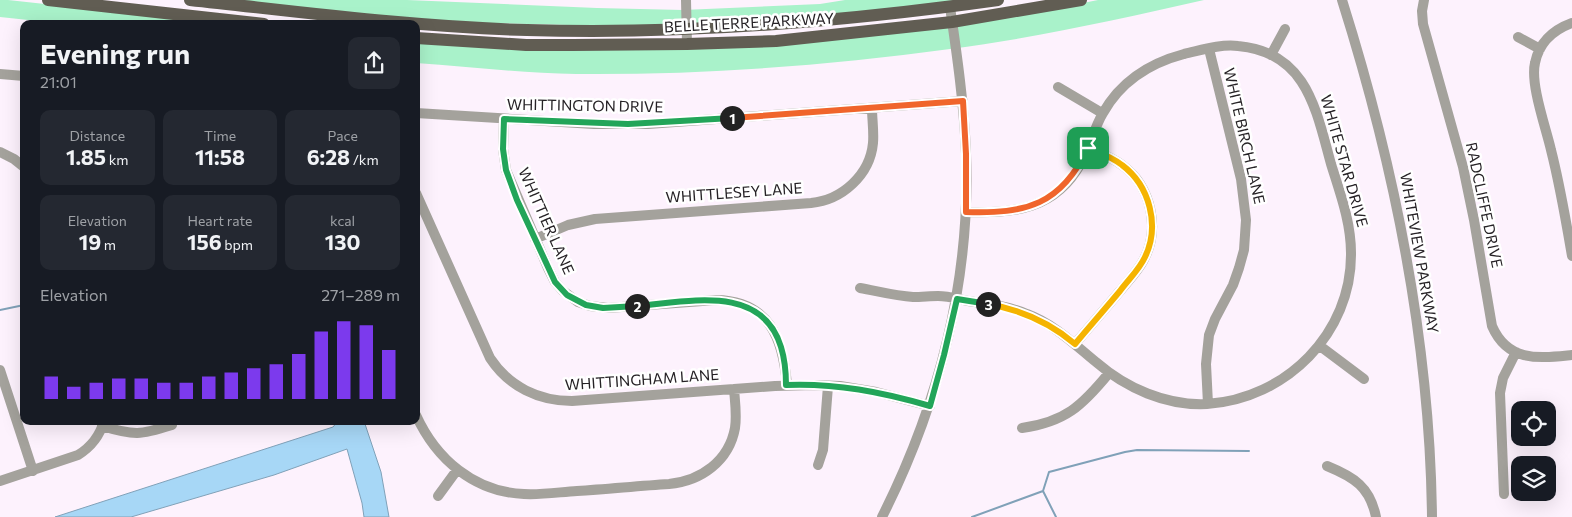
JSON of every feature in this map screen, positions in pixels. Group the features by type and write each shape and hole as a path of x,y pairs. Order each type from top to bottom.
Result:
{"main road":[{"path":"48,0 228,20"},
{"name":"BELLE TERRE PARKWAY","path":"190,0 379,20"},
{"name":"BELLE TERRE PARKWAY","path":"420,23 468,27 609,31 687,30 830,21 998,0"},
{"name":"BELLE TERRE PARKWAY","path":"420,38 526,45 687,44 776,41 952,22 1081,0"}],"street":[{"path":"686,0 687,44"},
{"name":"WHITEVIEW PARKWAY","path":"1342,0 1380,129 1409,265 1426,391 1432,517"},
{"name":"RADCLIFFE DRIVE","path":"1424,0 1422,11 1424,24 1473,214 1491,322 1500,338 1516,352"},
{"path":"882,517 909,461 930,406 957,299 966,212 966,154 963,101 950,7"},
{"path":"1572,23 1552,34 1540,49 1534,66 1534,81 1554,160 1572,256"},
{"path":"1271,55 1285,29"},
{"path":"1518,37 1540,49"},
{"name":"WHITE STAR DRIVE","path":"860,288 908,296 938,296 1009,308 1028,314 1055,328 1109,373 1132,387 1158,397 1182,402 1208,404 1246,396 1270,386 1296,370 1320,346 1336,317 1346,290 1351,256 1349,230 1312,99 1300,78 1288,66 1271,55 1255,49 1225,46 1209,49 1165,60 1143,71 1119,91 1102,114 1079,167 1058,191 1041,202 1010,212 966,212"},
{"name":"WHITE BIRCH LANE","path":"1208,404 1206,364 1209,335 1236,277 1244,250 1246,220 1241,179 1209,49"},
{"path":"0,74 20,76"},
{"path":"1058,87 1102,114"},
{"name":"WHITTINGTON DRIVE","path":"420,114 594,124 648,124 963,101"},
{"name":"WHITTLESEY LANE","path":"535,239 568,225 594,219 811,203 832,198 855,181 868,162 873,142 872,108"},
{"name":"WHITTIER LANE","path":"504,119 503,149 506,170 550,274 558,286 571,297 586,305 608,308 721,300 735,302 750,308 762,317 776,333 784,357 786,385"},
{"path":"1075,344 1140,266 1148,250 1152,232 1150,208 1138,181 1122,164 1088,148"},
{"path":"0,152 20,164"},
{"name":"WHITTINGHAM LANE","path":"420,202 488,353 498,369 521,388 545,398 564,401 786,385 828,386 876,392 930,406"},
{"path":"1320,346 1364,379"},
{"path":"1504,494 1500,393 1503,378 1516,352 1524,356 1538,358 1572,355"},
{"path":"0,370 33,471"},
{"path":"1022,428 1041,424 1067,414 1089,397 1109,373"},
{"path":"818,465 823,450 828,386"},
{"path":"420,422 431,443 457,470 492,488 509,492 525,494 684,482 709,470 721,459 727,450 736,426 734,389"},
{"path":"0,481 33,471 82,452 93,442 102,425"},
{"path":"105,425 122,432 137,434 172,425"},
{"path":"1326,466 1358,482 1371,500 1376,517"},
{"path":"438,496 457,470"}],"green space":[{"path":"0,0 8,0 192,20 28,20 0,17"},
{"path":"216,0 407,0 683,10 820,4 845,0 974,0 889,11 650,27 444,22"},
{"path":"1098,0 1204,0 1046,34 982,45 810,65 670,73 576,74 420,63 420,42 635,49 1048,10"}],"water":[{"path":"335,425 365,425 381,472 389,517 364,517 347,449 274,475 131,517 55,517"}],"waterway":[{"path":"0,310 20,306"},
{"path":"972,517 1043,491 1049,472 1125,452 1137,450 1249,451"},
{"path":"1043,491 1056,517"}],"route":[{"path":"963,101 967,187 966,212 1001,213 1027,208 1050,197 1072,176 1082,162 1088,148 1122,164 1142,187 1152,215 1150,244 1143,262 1075,344 1055,328 1028,314 1009,308 957,299 930,406 870,390 848,387 786,385 783,352 776,333 762,317 750,308 735,302 711,300 603,308 586,305 574,300 560,289 550,274 511,186 504,164 503,149 504,119 594,124 648,124 963,101"}]}
